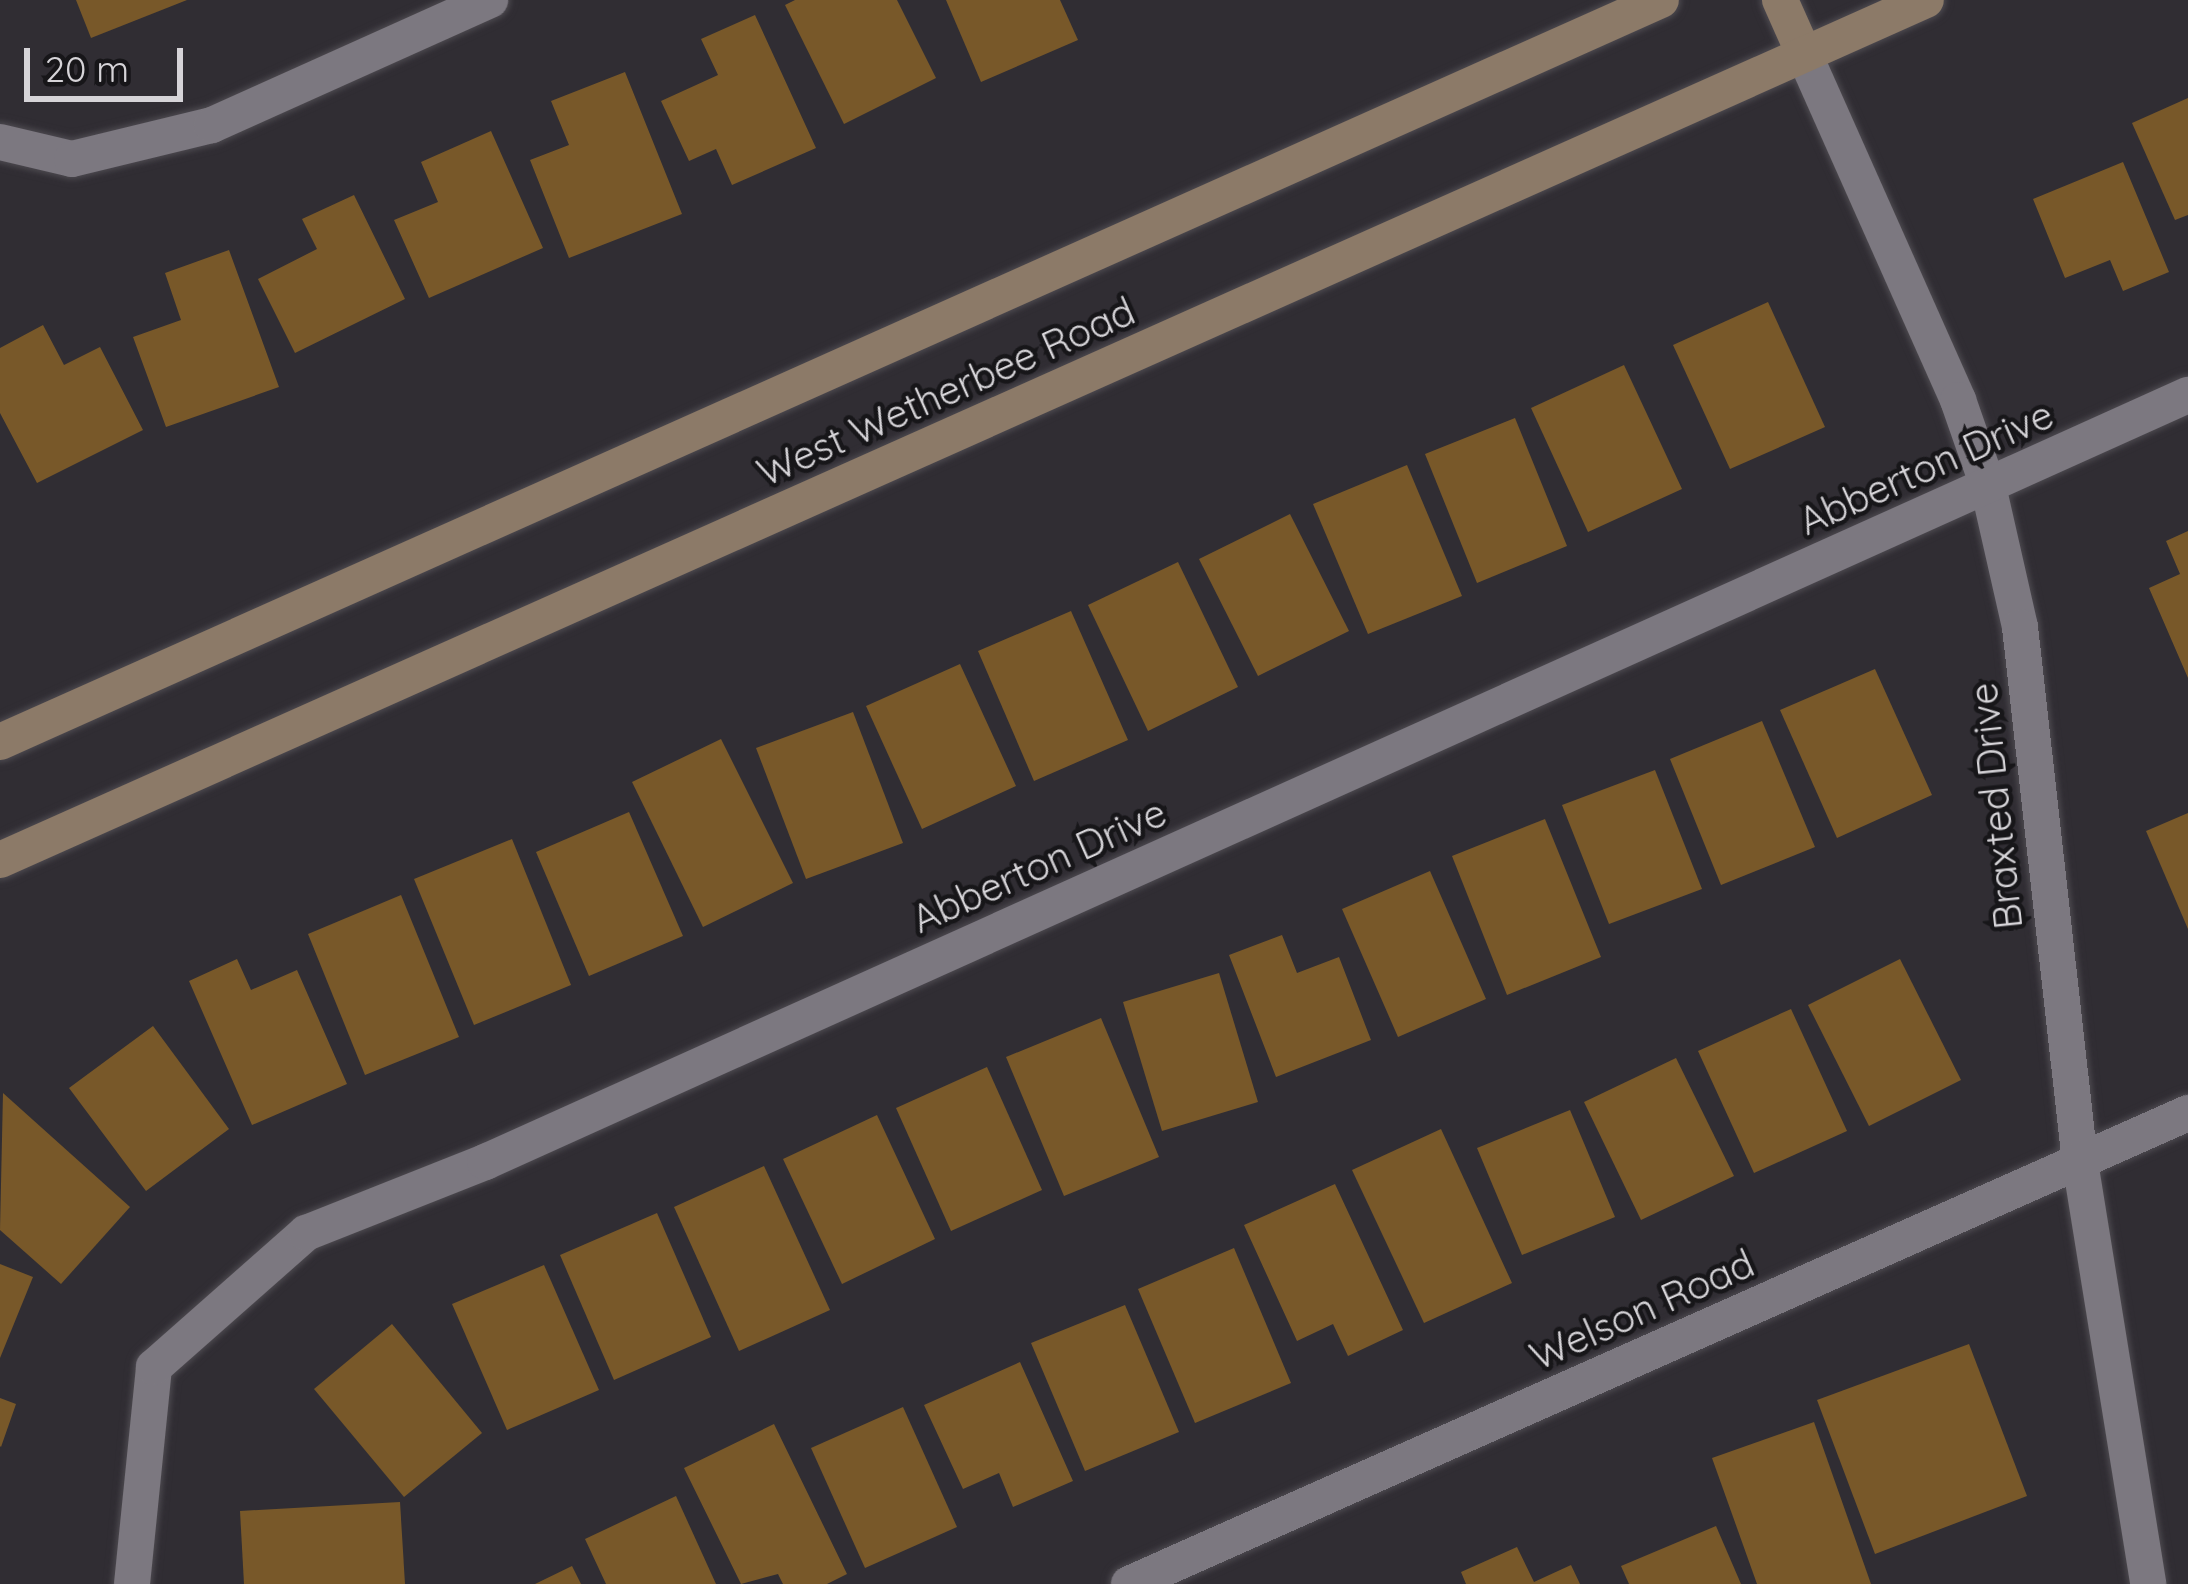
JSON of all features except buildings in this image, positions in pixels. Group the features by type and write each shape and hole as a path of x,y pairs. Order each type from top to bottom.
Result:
{"street":[{"path":"0,142 72,159 212,125 490,0"},
{"name":"West Wetherbee Road","path":"0,742 1661,0"},
{"path":"1780,0 1804,54"},
{"name":"West Wetherbee Road","path":"0,860 1926,0"},
{"name":"Braxted Drive","path":"1804,54 1988,486 2020,627 2080,1162 2148,1584"},
{"name":"Abberton Drive","path":"132,1584 154,1366 306,1233 507,1152 2188,395"},
{"name":"Welson Road","path":"1129,1584 2188,1113"}]}
